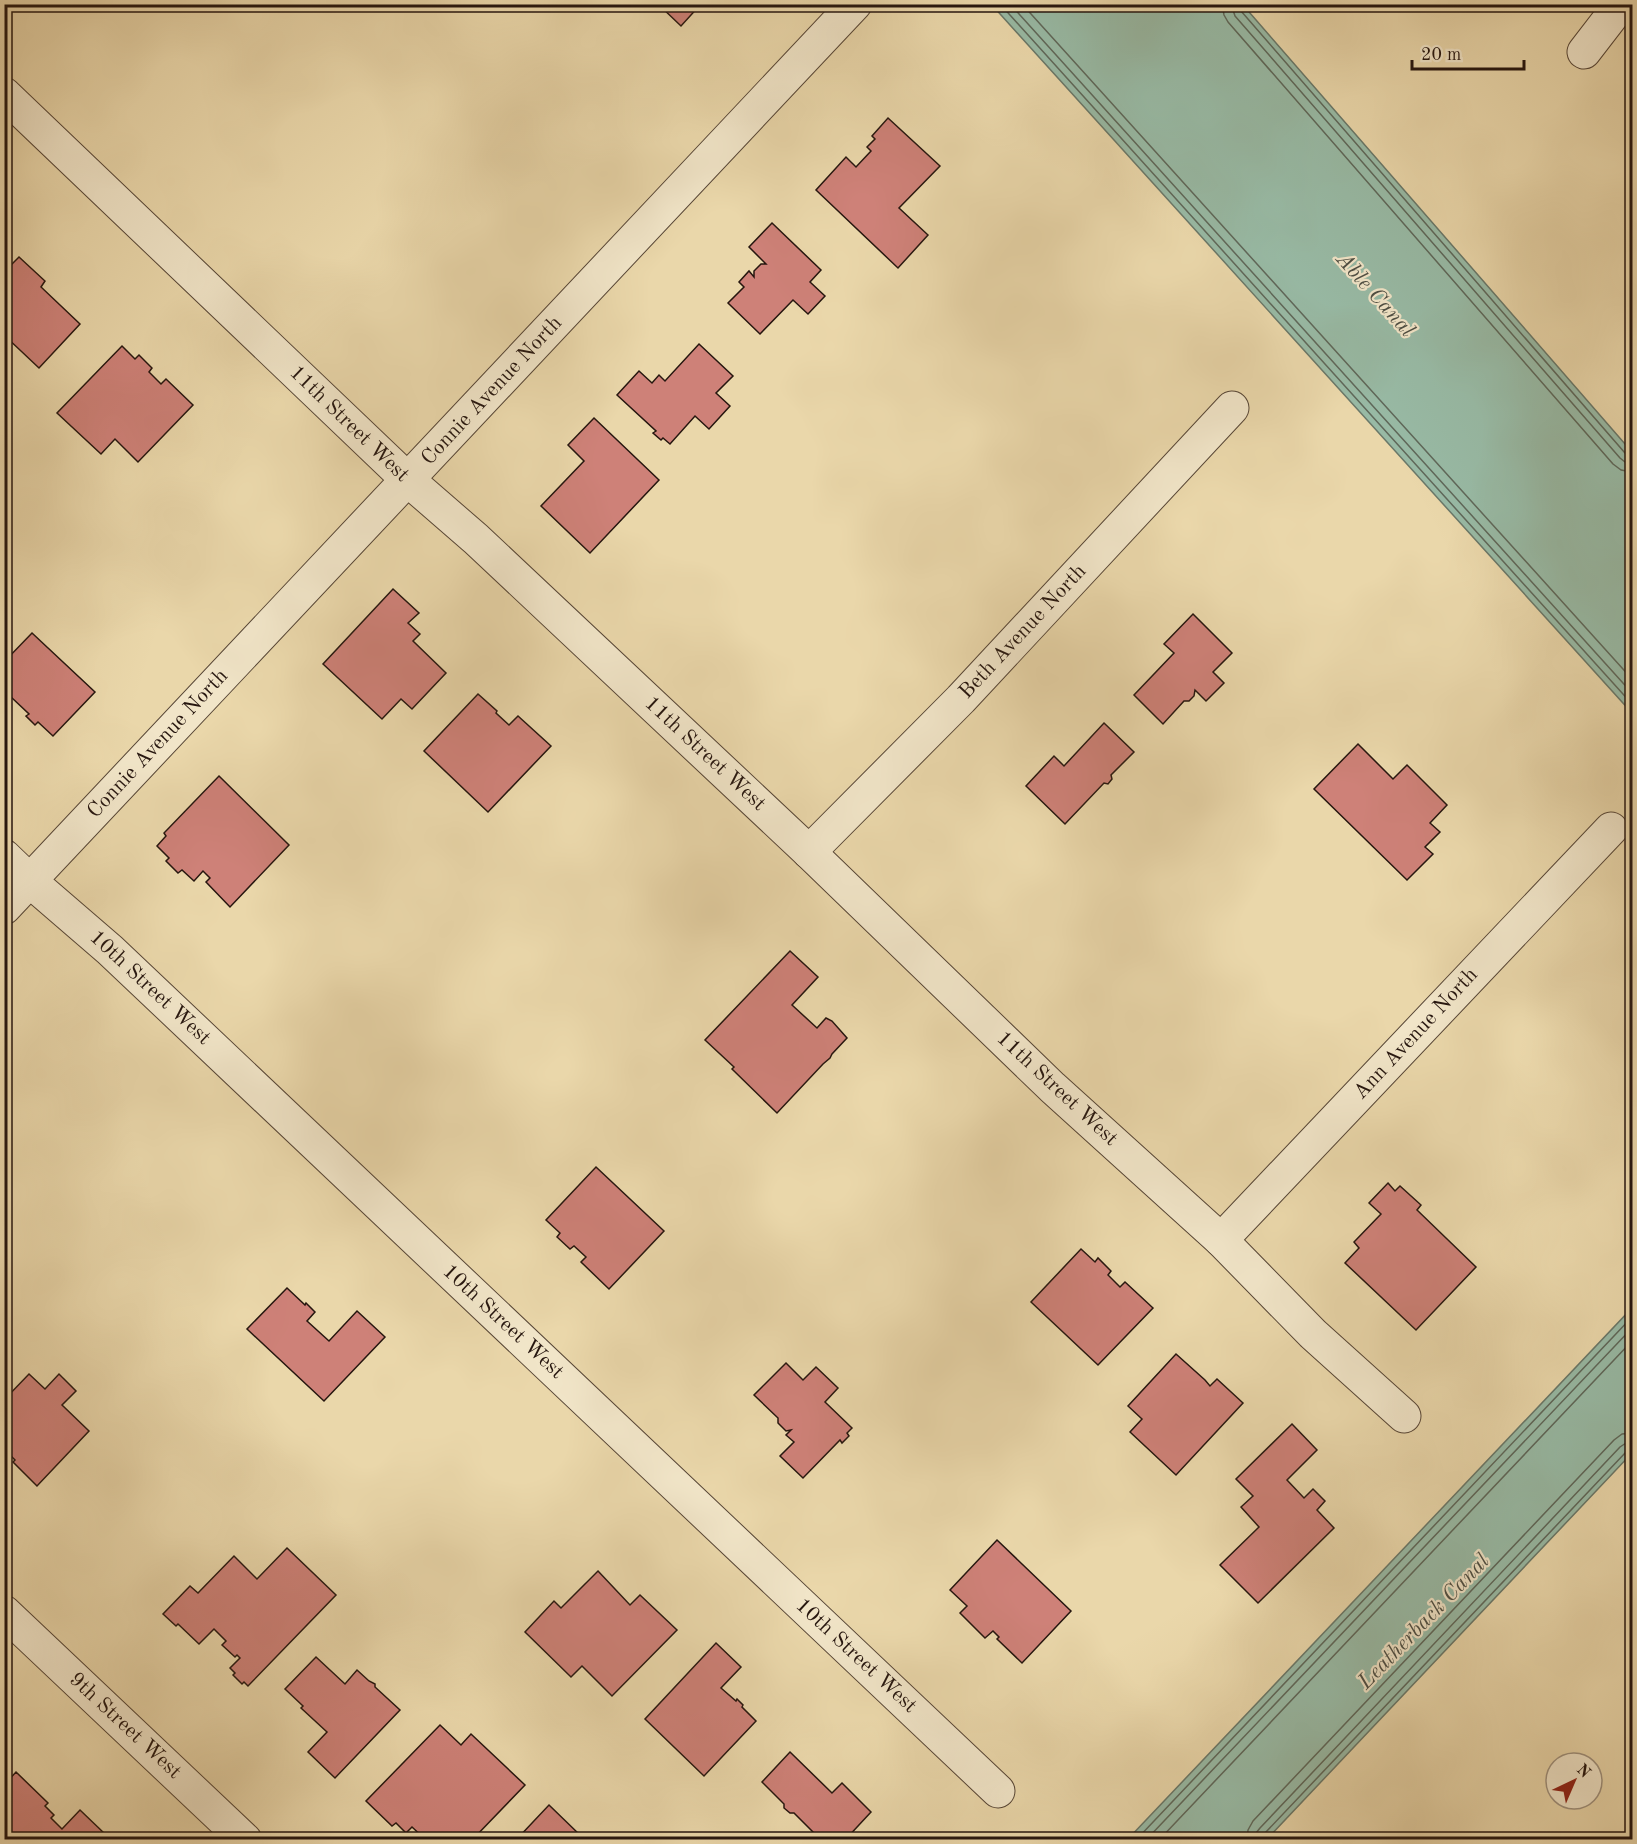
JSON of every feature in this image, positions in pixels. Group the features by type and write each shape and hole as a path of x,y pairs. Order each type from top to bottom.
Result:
{"street":[{"name":"Connie Avenue North","path":"4,908 855,4"},
{"path":"1584,52 1621,4"},
{"name":"11th Street West","path":"4,94 408,480 476,538 809,852 1052,1087 1221,1240 1314,1334 1404,1416"},
{"name":"Beth Avenue North","path":"809,852 961,699 1232,408"},
{"name":"Ann Avenue North","path":"1221,1240 1611,829"},
{"name":"10th Street West","path":"4,856 110,950 998,1791"},
{"name":"9th Street West","path":"4,1612 245,1839"}],"water":[{"name":"Able Canal","path":"992,5 1243,5 1632,452 1632,713"},
{"name":"Leatherback Canal","path":"1632,1308 1632,1453 1267,1839 1128,1839"}],"building":[{"path":"658,4 701,4 681,26"},
{"path":"888,118 940,166 899,208 928,235 898,268 816,190 846,157 856,167 871,151 867,147 875,139 872,136"},
{"path":"772,223 821,270 810,282 825,296 808,314 793,300 760,334 728,303 744,287 739,282 749,271 754,277 754,271 761,264 766,264 749,247"},
{"path":"19,257 45,281 41,287 80,324 39,368 4,335 4,272"},
{"path":"699,344 733,376 716,393 730,406 709,429 695,416 670,444 653,433 656,431 617,395 639,371 652,383 659,375 665,381"},
{"path":"122,346 135,359 139,355 152,368 149,372 161,384 166,379 193,405 138,462 115,439 101,454 57,413"},
{"path":"594,418 659,480 590,553 541,506 584,461 568,445"},
{"path":"393,589 419,613 408,623 420,634 413,641 446,673 412,709 401,699 382,719 323,664"},
{"path":"1193,614 1232,653 1213,672 1224,683 1206,701 1195,690 1194,696 1189,701 1184,701 1163,724 1134,695 1174,653 1164,644"},
{"path":"32,633 95,692 53,736 38,722 35,725 26,716 29,714 11,697 4,704 4,662"},
{"path":"478,694 509,725 518,716 551,746 488,812 424,751"},
{"path":"1104,723 1134,752 1111,775 1112,779 1108,784 1104,783 1065,824 1026,786 1054,756 1064,766"},
{"path":"1358,744 1393,779 1407,765 1447,805 1430,823 1440,832 1425,847 1433,854 1407,880 1314,789"},
{"path":"219,776 289,845 230,907 206,882 210,878 203,871 194,881 182,870 178,873 166,861 169,858 157,846 166,836 164,833"},
{"path":"790,951 818,977 792,1005 817,1028 826,1018 832,1021 847,1038 777,1113 705,1040"},
{"path":"596,1167 664,1231 609,1289 581,1262 586,1257 574,1246 570,1249 557,1237 560,1233 546,1220"},
{"path":"1388,1183 1395,1191 1400,1186 1421,1205 1417,1210 1476,1267 1416,1330 1345,1263 1359,1248 1354,1242 1381,1214 1369,1203"},
{"path":"1081,1249 1095,1262 1098,1258 1111,1271 1108,1275 1120,1287 1125,1282 1153,1308 1098,1365 1031,1302"},
{"path":"287,1288 315,1312 307,1321 329,1341 357,1311 385,1337 324,1401 247,1329"},
{"path":"1176,1354 1210,1386 1217,1379 1243,1403 1176,1475 1130,1432 1142,1419 1128,1406"},
{"path":"786,1363 803,1380 816,1367 838,1388 825,1402 852,1428 847,1433 849,1436 842,1443 840,1440 803,1478 780,1456 794,1442 786,1435 791,1430 786,1431 778,1423 778,1418 754,1395"},
{"path":"29,1374 45,1389 59,1374 76,1391 62,1405 89,1431 37,1486 13,1462 15,1460 7,1452 4,1455 4,1400"},
{"path":"1292,1424 1317,1450 1287,1480 1304,1498 1313,1489 1325,1501 1317,1510 1334,1528 1258,1603 1220,1565 1259,1527 1241,1507 1253,1496 1236,1479"},
{"path":"997,1540 1071,1611 1022,1663 997,1639 999,1637 993,1631 985,1638 960,1613 967,1606 950,1590"},
{"path":"287,1548 336,1595 248,1686 244,1682 242,1684 233,1675 235,1673 230,1668 240,1658 237,1655 235,1657 222,1645 226,1641 214,1629 199,1644 178,1624 176,1626 163,1614 190,1586 198,1593 234,1556 257,1579"},
{"path":"598,1571 630,1605 640,1595 677,1630 612,1696 582,1666 571,1677 525,1632 554,1601 561,1608"},
{"path":"716,1643 741,1667 721,1688 736,1701 737,1699 756,1721 704,1776 645,1719"},
{"path":"316,1657 345,1684 357,1670 375,1684 375,1687 400,1710 335,1778 308,1752 327,1732 301,1708 303,1706 285,1689"},
{"path":"440,1725 461,1745 471,1734 525,1785 472,1840 426,1840 412,1827 406,1833 396,1823 392,1826 366,1801"},
{"path":"790,1752 832,1793 842,1783 871,1812 845,1840 821,1840 794,1813 784,1808 784,1804 762,1782"},
{"path":"16,1772 48,1803 45,1806 54,1815 51,1818 62,1829 80,1810 105,1834 99,1840 4,1840 4,1785"},
{"path":"549,1805 581,1836 577,1840 516,1840"}]}
